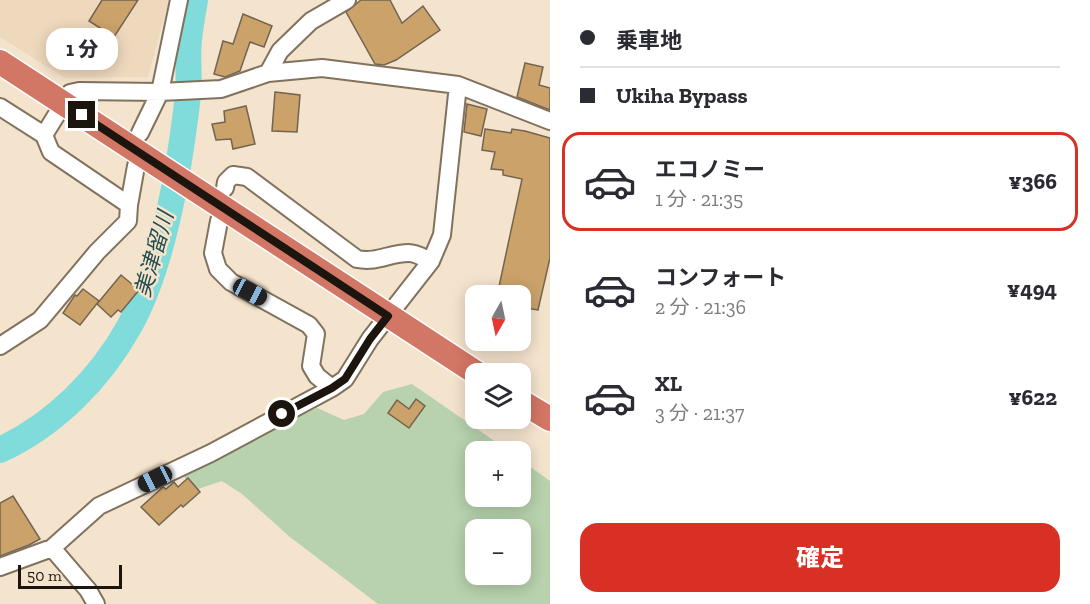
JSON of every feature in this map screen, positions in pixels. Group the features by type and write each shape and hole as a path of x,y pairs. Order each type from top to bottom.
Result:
{"highway":[{"path":"0,62 63,103 146,165 215,191 388,316 465,366"},
{"path":"531,407 550,419"}],"street":[{"path":"140,133 160,92 179,0"},
{"path":"268,73 280,51 311,21 346,0"},
{"path":"44,135 70,93 221,89 268,73 322,68 458,86 550,121"},
{"path":"0,567 52,548 99,506 211,453 345,379 370,339 431,261 442,235 458,86"},
{"path":"0,107 44,135 51,152 129,205"},
{"path":"0,346 40,320 98,252 128,222 129,205 146,165"},
{"path":"215,191 232,175 247,177 357,259 370,262 411,253 431,261"},
{"path":"219,221 213,254 218,269 231,282 309,325 316,334 311,366 317,376 332,388"},
{"path":"52,548 88,590 96,604"}],"shaded area":[{"path":"0,0 169,0 148,77 65,78 0,37"}],"green space":[{"path":"412,384 465,421 465,429 477,429 495,441 465,441 465,507 531,507 531,467 550,481 550,604 378,604 290,537 242,494 222,481 195,490 182,474 317,408 344,420 364,414 383,392"}],"building":[{"path":"102,0 138,0 114,37 89,21"},
{"path":"361,0 390,0 402,23 423,6 440,30 396,60 384,65 375,64 346,12"},
{"path":"243,14 272,26 264,47 250,42 240,71 225,77 214,74 223,41 233,44"},
{"path":"525,63 543,67 539,85 550,88 550,110 517,97"},
{"path":"275,92 300,95 297,132 272,131"},
{"path":"467,104 487,109 481,136 464,132"},
{"path":"246,106 255,144 233,149 231,139 216,140 212,124 225,122 224,111"},
{"path":"485,129 511,133 512,129 550,138 550,258 538,310 531,309 531,285 499,285 522,179 503,175 503,170 491,169 495,152 482,150"},
{"path":"121,275 139,290 121,312 118,310 111,317 97,304"},
{"path":"83,289 99,301 80,325 63,313 75,295 77,296"},
{"path":"416,399 425,406 409,428 388,413 397,400 409,409"},
{"path":"188,478 200,492 159,525 141,507 163,487 166,489 174,482 178,487"},
{"path":"13,496 40,539 0,556 0,503"}],"waterway":[{"name":"美津留川","path":"0,450 39,428 74,399 104,365 129,327 141,302 161,245 175,183 188,95 188,47 195,0"}],"route":[{"path":"82,115 388,316 370,339 345,379 282,414"}]}
